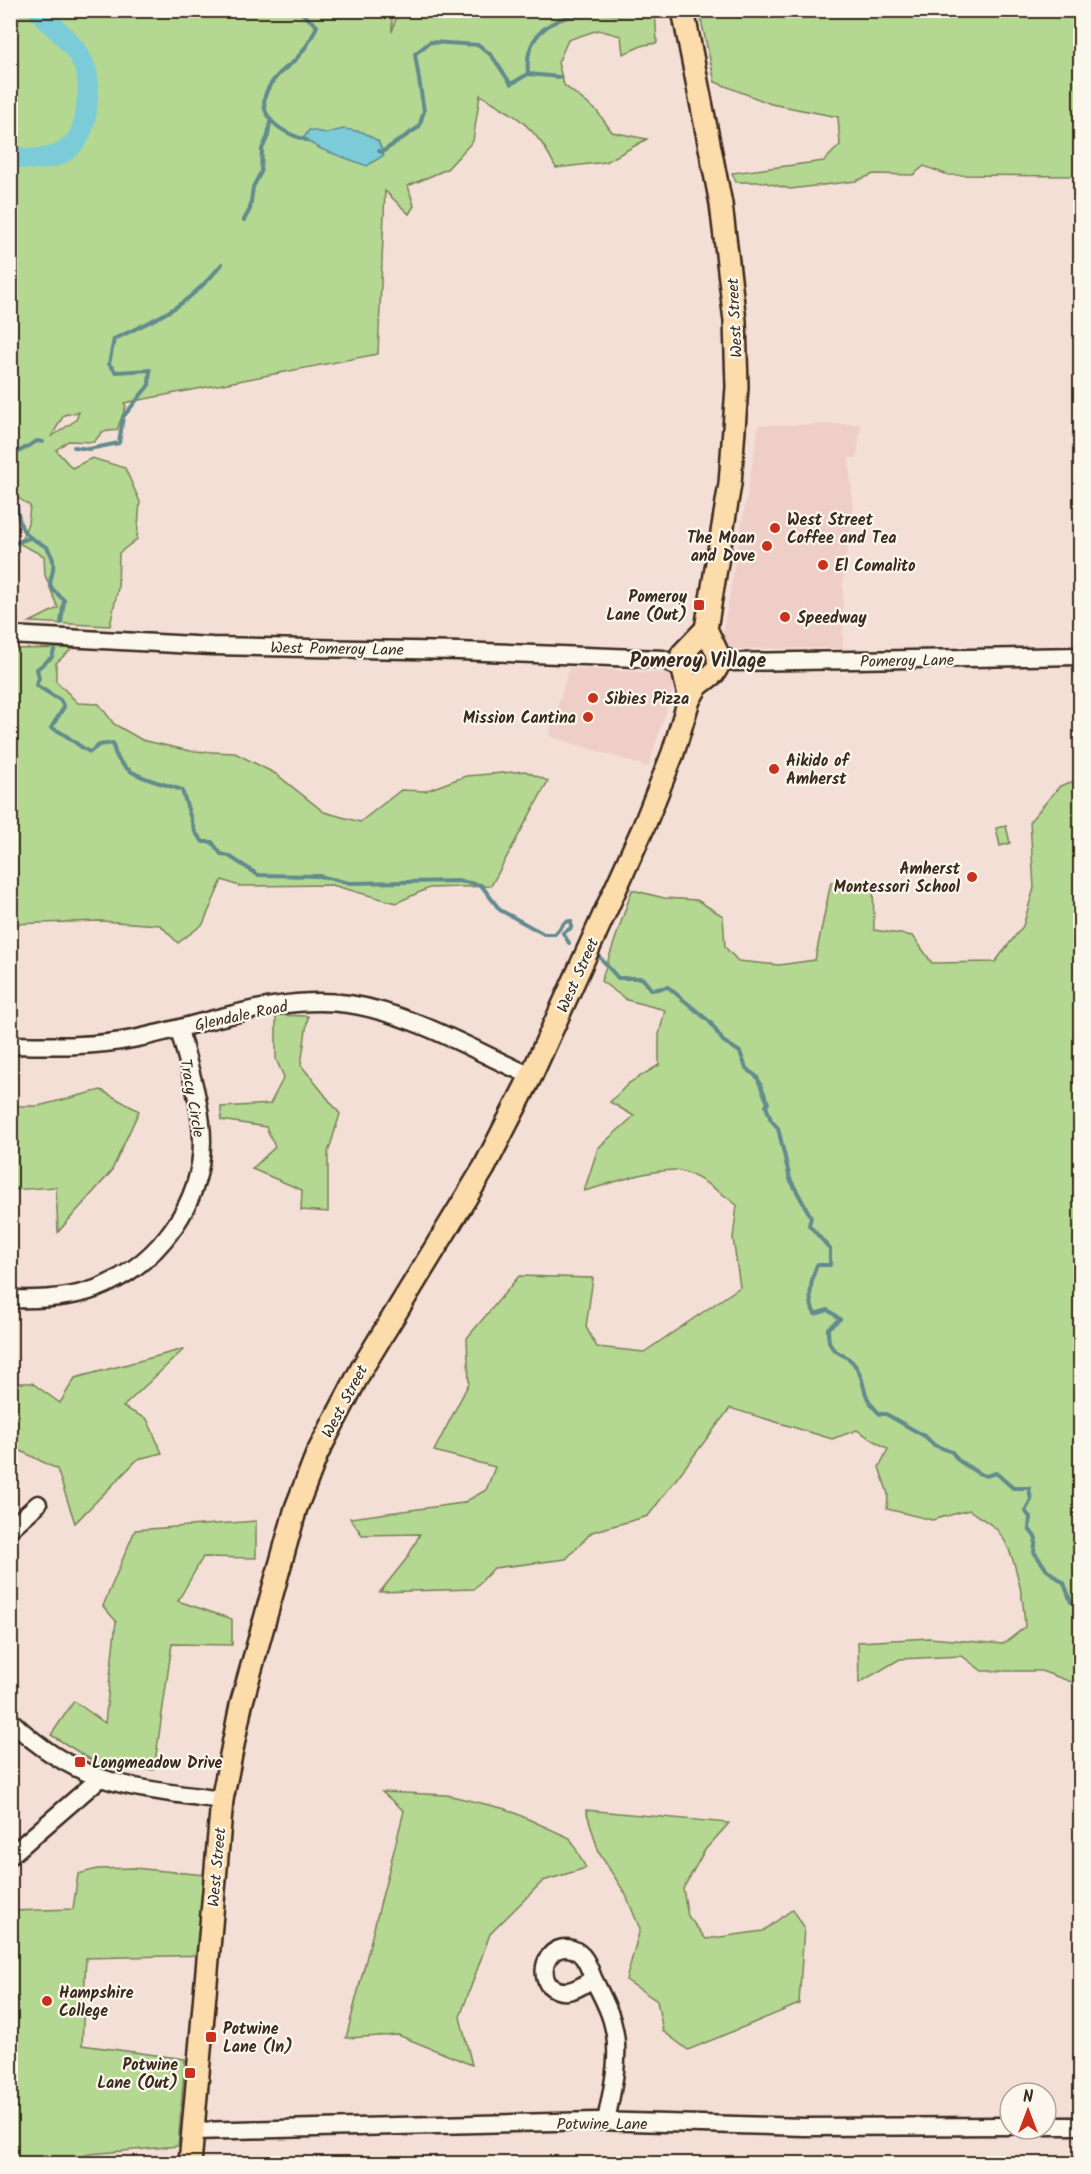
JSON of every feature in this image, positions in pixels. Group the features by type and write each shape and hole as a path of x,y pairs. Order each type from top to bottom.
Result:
{"main road":[{"name":"West Street","path":"190,2163 195,2132 222,1800 241,1705 279,1565 316,1454 362,1368 484,1168 531,1076 644,826 672,753 689,699 688,682 681,660 694,640 730,484 737,387 735,321 721,204 683,10"},
{"path":"684,671 694,678 710,676 722,654 694,640"},
{"name":"West Street","path":"689,699 710,676"}],"street":[{"name":"West Pomeroy Lane","path":"10,635 212,645 663,659 684,671"},
{"name":"West Pomeroy Lane","path":"663,659 694,640"},
{"name":"Pomeroy Lane","path":"722,654 1080,656"},
{"name":"Glendale Road","path":"10,1045 78,1047 179,1029 272,1005 317,1002 348,1004 407,1020 531,1076"},
{"name":"Tracy Circle","path":"10,1299 29,1300 82,1293 103,1286 129,1272 153,1253 172,1230 188,1203 198,1174 202,1142 200,1122 179,1029"},
{"path":"10,1529 38,1504"},
{"path":"10,1720 45,1749 99,1779 151,1791 222,1800"},
{"path":"10,1856 99,1779"},
{"path":"593,1978 610,2013 615,2037 615,2072 606,2121"},
{"name":"Potwine Lane","path":"195,2132 606,2121 804,2127 998,2126"},
{"path":"1058,2126 1080,2126"}],"shaded area":[{"path":"861,424 857,458 849,458 853,514 843,578 843,648 720,649 759,425"},
{"path":"569,668 678,674 648,767 549,736"}],"green space":[{"path":"11,11 392,11 392,32 398,11 655,11 657,43 644,45 623,54 621,36 598,30 568,40 558,63 564,85 597,111 612,132 647,139 606,162 556,168 549,154 525,124 480,95 473,141 447,169 408,186 414,206 409,214 385,191 378,354 124,403 126,406 117,430 102,432 94,442 68,441 56,450 72,468 92,458 125,468 140,502 137,539 119,553 118,588 110,626 30,622 58,608 45,575 44,556 20,544 28,523 30,506 17,497 11,507","holes":["79,412 76,420 51,437 64,415"]},
{"path":"699,11 1080,11 1080,176 948,175 924,166 913,175 874,174 856,181 790,189 763,182 736,182 732,173 824,161 840,145 838,117 771,104 715,82"},
{"path":"73,648 56,663 56,681 78,703 99,704 114,724 142,740 190,751 235,753 276,774 324,812 360,822 401,790 425,791 466,776 525,771 548,781 491,886 429,888 396,903 332,885 239,886 222,880 203,924 178,943 160,925 100,921 11,924 11,649"},
{"path":"1080,779 1080,1685 1041,1671 982,1671 962,1656 900,1659 859,1683 858,1642 929,1638 1003,1644 1025,1627 1017,1575 1003,1538 990,1524 969,1510 932,1520 887,1509 888,1494 879,1467 888,1449 857,1430 832,1439 730,1408 648,1516 592,1532 566,1559 494,1568 474,1589 380,1592 407,1558 420,1534 362,1535 350,1518 463,1503 486,1490 495,1467 434,1451 469,1383 467,1338 519,1276 593,1278 586,1327 597,1347 644,1352 740,1287 733,1238 737,1205 702,1181 681,1171 659,1171 584,1191 598,1148 634,1116 610,1102 629,1083 659,1065 659,1035 665,1010 627,1000 601,981 632,890 664,898 697,900 723,916 725,947 738,961 779,965 815,960 831,882 873,881 874,930 913,936 932,963 995,962 1023,926 1034,888 1030,821 1060,786"},
{"path":"1006,826 1010,843 1000,846 996,828"},
{"path":"276,1015 308,1016 301,1065 340,1114 328,1153 328,1212 301,1210 302,1190 252,1169 275,1147 266,1127 221,1120 221,1107 270,1104 284,1077 276,1059"},
{"path":"101,1090 139,1111 111,1172 58,1232 56,1187 11,1190 11,1106 38,1106"},
{"path":"184,1349 123,1407 147,1419 162,1453 138,1459 75,1523 57,1469 11,1446 11,1383 32,1383 60,1403 75,1378"},
{"path":"256,1521 256,1558 203,1557 178,1601 232,1619 232,1645 172,1644 154,1770 101,1766 51,1735 74,1701 105,1723 116,1621 103,1606 135,1530"},
{"path":"382,1792 447,1795 506,1809 570,1838 586,1868 543,1881 490,1934 460,2017 472,2065 398,2035 346,2038 404,1811"},
{"path":"586,1810 729,1823 705,1850 683,1889 688,1916 706,1939 763,1931 793,1909 804,1927 799,2004 688,2050 663,2031 657,2001 626,1980 640,1929 625,1893 599,1853"},
{"name":"Hampshire College","path":"134,1868 215,1876 209,1955 86,1958 82,2045 185,2059 178,2146 90,2154 60,2163 31,2163 11,2157 11,1911 73,1909 78,1874 97,1869"}],"water":[{"path":"344,129 363,132 378,141 384,155 367,166 321,149 303,139 309,130 326,133"}],"waterway":[{"path":"10,156 41,159 64,152 80,134 85,120 88,89 85,68 63,35 38,10"},
{"path":"298,10 317,26 300,54 270,86 265,96 264,106 273,123 282,130 306,140"},
{"path":"379,151 382,152 419,127 424,111 415,54 430,42 479,45 492,56 511,84 528,74 531,47 536,37 553,23 577,14 591,12 619,14 636,10"},
{"path":"528,74 560,77"},
{"path":"244,220 250,209 253,187 261,172 262,149 268,136 270,122"},
{"path":"74,447 89,449 119,443 123,417 149,385 150,370 116,372 109,364 114,339 173,309 197,290 222,264"},
{"path":"10,457 37,441 43,442"},
{"path":"10,502 17,506 22,528 28,536 47,547 52,556 53,568 50,584 64,600 61,623"},
{"path":"10,545 29,538"},
{"path":"55,647 52,657 37,669 39,678 36,685 60,700 64,707 51,728 61,732 90,752 99,745 113,743 121,763 129,770 138,776 182,790 195,832 203,842 212,842 221,854 229,856 258,875 319,876 349,883 459,881 481,885 500,910 544,934 555,934 565,922 571,921 571,928 563,933 569,943"},
{"path":"596,953 618,978 642,978 652,990 668,987 710,1022 723,1041 740,1052 746,1068 757,1077 768,1103 766,1106 771,1120 778,1128 790,1179 811,1217 809,1225 830,1249 830,1265 817,1265 813,1276 811,1302 815,1314 828,1310 840,1319 828,1328 828,1338 833,1349 854,1364 861,1376 869,1400 880,1414 886,1414 926,1437 934,1445 952,1452 958,1460 978,1473 986,1476 996,1473 1013,1488 1029,1488 1031,1500 1025,1511 1030,1517 1029,1529 1036,1538 1034,1552 1047,1570 1064,1583 1071,1602 1080,1601"}],"place":[{"name":"West Street Coffee and Tea","path":"775,528"},
{"name":"The Moan and Dove","path":"767,546"},
{"name":"El Comalito","path":"823,565"},
{"name":"Pomeroy Lane (Out)","path":"699,605"},
{"name":"Speedway","path":"785,617"},
{"name":"Sibies Pizza","path":"593,698"},
{"name":"Mission Cantina","path":"588,717"},
{"name":"Aikido of Amherst","path":"774,769"},
{"name":"Amherst Montessori School","path":"972,877"},
{"name":"Longmeadow Drive","path":"80,1762"},
{"name":"Hampshire College","path":"47,2001"},
{"name":"Potwine Lane (In)","path":"211,2037"},
{"name":"Potwine Lane (Out)","path":"190,2073"}],"district":[{"name":"Pomeroy Village","path":"698,660"}]}
